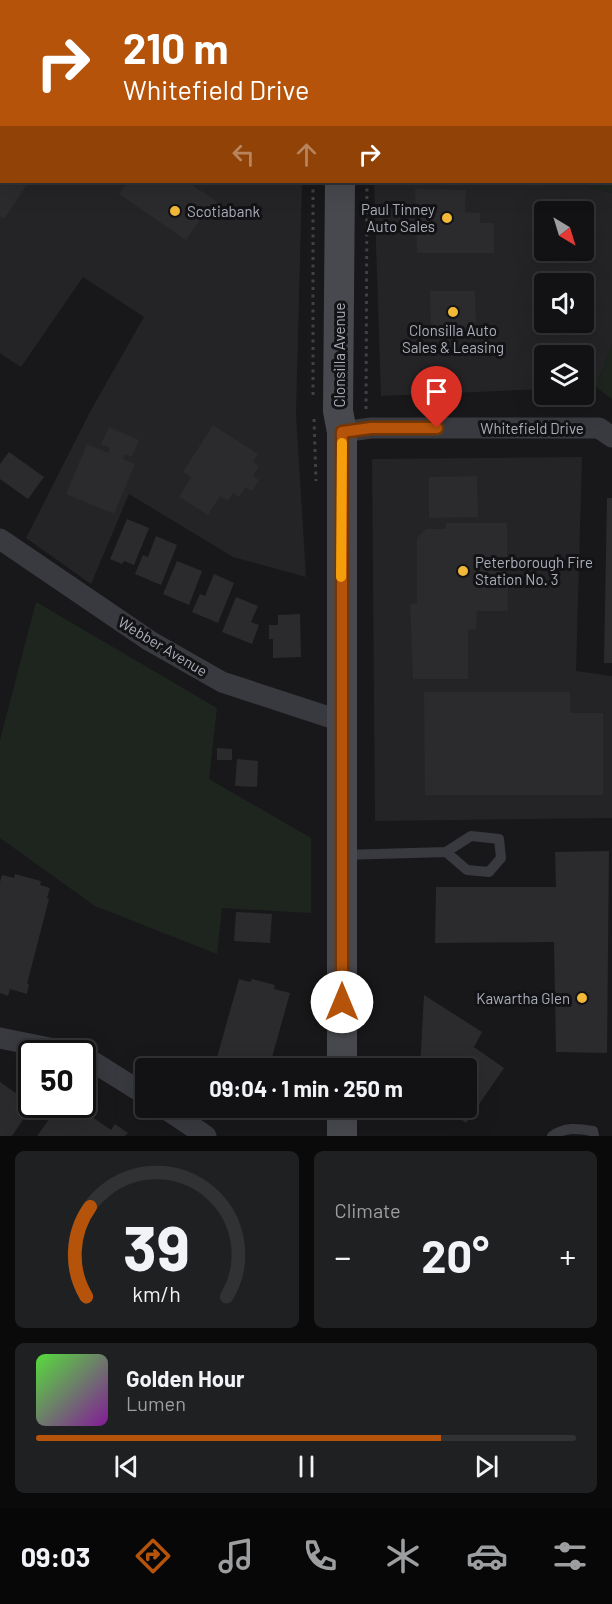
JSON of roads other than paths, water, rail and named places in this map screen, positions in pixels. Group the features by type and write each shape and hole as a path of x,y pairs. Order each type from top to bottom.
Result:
{"main road":[{"name":"Clonsilla Avenue","path":"340,183 338,411 342,432 342,1058"},
{"path":"342,1118 342,1136"}],"street":[{"name":"Whitefield Drive","path":"342,432 371,428 599,428 612,437"},
{"name":"Webber Avenue","path":"0,540 150,641 222,682 341,721"},
{"path":"0,1038 18,1042"},
{"path":"96,1064 135,1088"},
{"path":"179,1118 206,1136"}],"lane":[{"path":"341,855 446,852 471,836 500,839 501,858 489,872 467,870 446,852"},
{"path":"552,1136 560,1130 575,1127 593,1131 594,1136"}],"place":[{"name":"Scotiabank","path":"175,211"},
{"name":"Paul Tinney Auto Sales","path":"447,218"},
{"name":"Clonsilla Auto Sales & Leasing","path":"453,312"},
{"name":"Peterborough Fire Station No. 3","path":"463,571"},
{"name":"Kawartha Glen","path":"582,998"}]}
